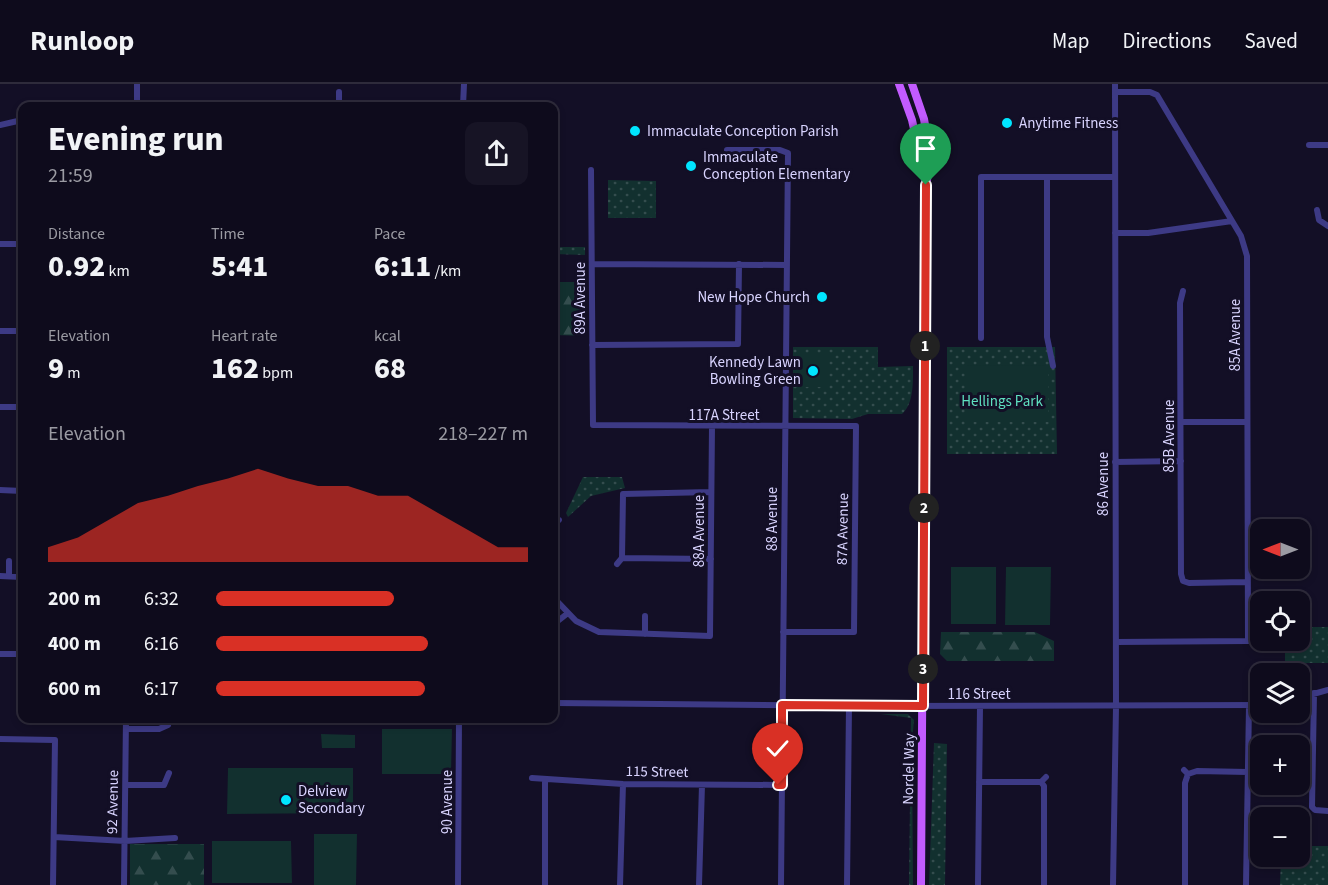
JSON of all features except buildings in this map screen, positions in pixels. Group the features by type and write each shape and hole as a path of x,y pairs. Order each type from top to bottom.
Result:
{"main road":[{"name":"Nordel Way","path":"899,84 912,120 926,185 921,885"},
{"name":"Nordel Way","path":"912,84 921,108 930,149 932,166 926,185"}],"street":[{"path":"137,84 137,102"},
{"path":"463,102 464,84"},
{"name":"86 Avenue","path":"1113,885 1116,707 1115,84"},
{"path":"339,92 339,102"},
{"name":"85A Avenue","path":"1115,92 1150,92 1157,95 1241,236 1247,256 1248,641 1116,642"},
{"path":"0,124 18,121"},
{"path":"1309,145 1328,145"},
{"name":"88 Avenue","path":"728,150 780,150 788,153 781,885"},
{"name":"89A Avenue","path":"591,170 593,425"},
{"path":"981,338 981,177 1115,177"},
{"path":"1047,177 1047,337 1053,366"},
{"path":"1317,210 1319,220 1328,226"},
{"path":"1115,233 1148,233 1232,221"},
{"path":"0,244 18,244"},
{"path":"592,264 787,265"},
{"path":"592,345 738,344 740,264"},
{"name":"85B Avenue","path":"1183,291 1180,303 1181,574 1184,581 1247,582"},
{"path":"0,331 18,331"},
{"path":"0,407 18,407"},
{"path":"1181,423 1247,422"},
{"name":"117A Street","path":"593,425 856,426"},
{"name":"88A Avenue","path":"645,634 710,636 712,426"},
{"name":"87A Avenue","path":"783,632 854,632 856,426"},
{"path":"1115,462 1181,461"},
{"path":"0,489 18,491"},
{"path":"711,492 623,494 620,561 711,559"},
{"path":"9,561 9,576"},
{"path":"0,576 18,576"},
{"path":"558,602 581,625 593,630 645,634 645,616"},
{"path":"558,621 568,613"},
{"path":"0,654 18,654"},
{"path":"1310,694 1328,690"},
{"path":"1314,693 1312,807 1315,810 1328,811"},
{"name":"116 Street","path":"558,703 980,707 1249,706"},
{"path":"847,885 849,706"},
{"path":"1246,885 1249,706"},
{"path":"978,885 980,707"},
{"name":"92 Avenue","path":"124,885 126,723"},
{"name":"90 Avenue","path":"458,885 459,723"},
{"path":"126,729 159,729 168,725"},
{"path":"0,740 55,740 53,885"},
{"path":"1185,885 1186,772 1248,772"},
{"path":"126,785 164,785 169,773"},
{"name":"115 Street","path":"532,778 623,784 782,785"},
{"path":"979,782 1044,779 1044,885 1052,885"},
{"path":"544,885 545,780"},
{"path":"620,885 623,784"},
{"path":"699,885 702,784"},
{"path":"54,837 125,841 175,838"}],"green space":[{"path":"558,173 560,173 559,247 585,247 585,255 558,254"},
{"path":"608,180 656,181 656,218 608,218"},
{"path":"558,282 585,282 585,336 558,335"},
{"path":"793,347 878,347 878,367 913,366 912,392 906,410 902,414 868,414 852,419 793,418"},
{"name":"Hellings Park","path":"947,347 1055,347 1057,454 947,454"},
{"name":"Kennedy Lawn Bowling Green","path":"796,354 829,354 829,387 796,387"},
{"path":"965,365 1048,366 1048,422 965,422"},
{"path":"583,477 622,477 625,488 591,496 568,517 566,513"},
{"path":"951,567 996,567 996,624 951,624"},
{"path":"1006,567 1051,567 1050,625 1005,625"},
{"path":"1310,627 1328,627 1328,663 1285,663 1285,651 1310,651"},
{"path":"941,632 1035,632 1054,641 1054,661 947,661 940,654"},
{"path":"881,714 908,714 914,720 912,742 913,885 909,885 911,718"},
{"path":"382,729 452,729 451,774 382,774"},
{"path":"321,734 355,735 355,748 322,748"},
{"path":"934,743 947,744 945,885 929,885"},
{"path":"228,768 353,768 353,813 227,814"},
{"path":"314,834 357,834 356,885 314,885"},
{"path":"212,841 291,841 292,883 212,883"},
{"path":"130,844 204,844 204,885 130,885"},
{"path":"1310,846 1328,846 1328,885 1280,885 1281,867 1310,867"}],"place":[{"name":"Anytime Fitness","path":"1007,123"},
{"name":"Immaculate Conception Parish","path":"635,131"},
{"name":"Immaculate Conception Elementary","path":"691,166"},
{"name":"New Hope Church","path":"822,297"},
{"name":"Kennedy Lawn Bowling Green","path":"813,371"},
{"name":"Delview Secondary","path":"286,800"}],"route":[{"path":"778,785 782,785 782,705 923,706 926,185"}]}
